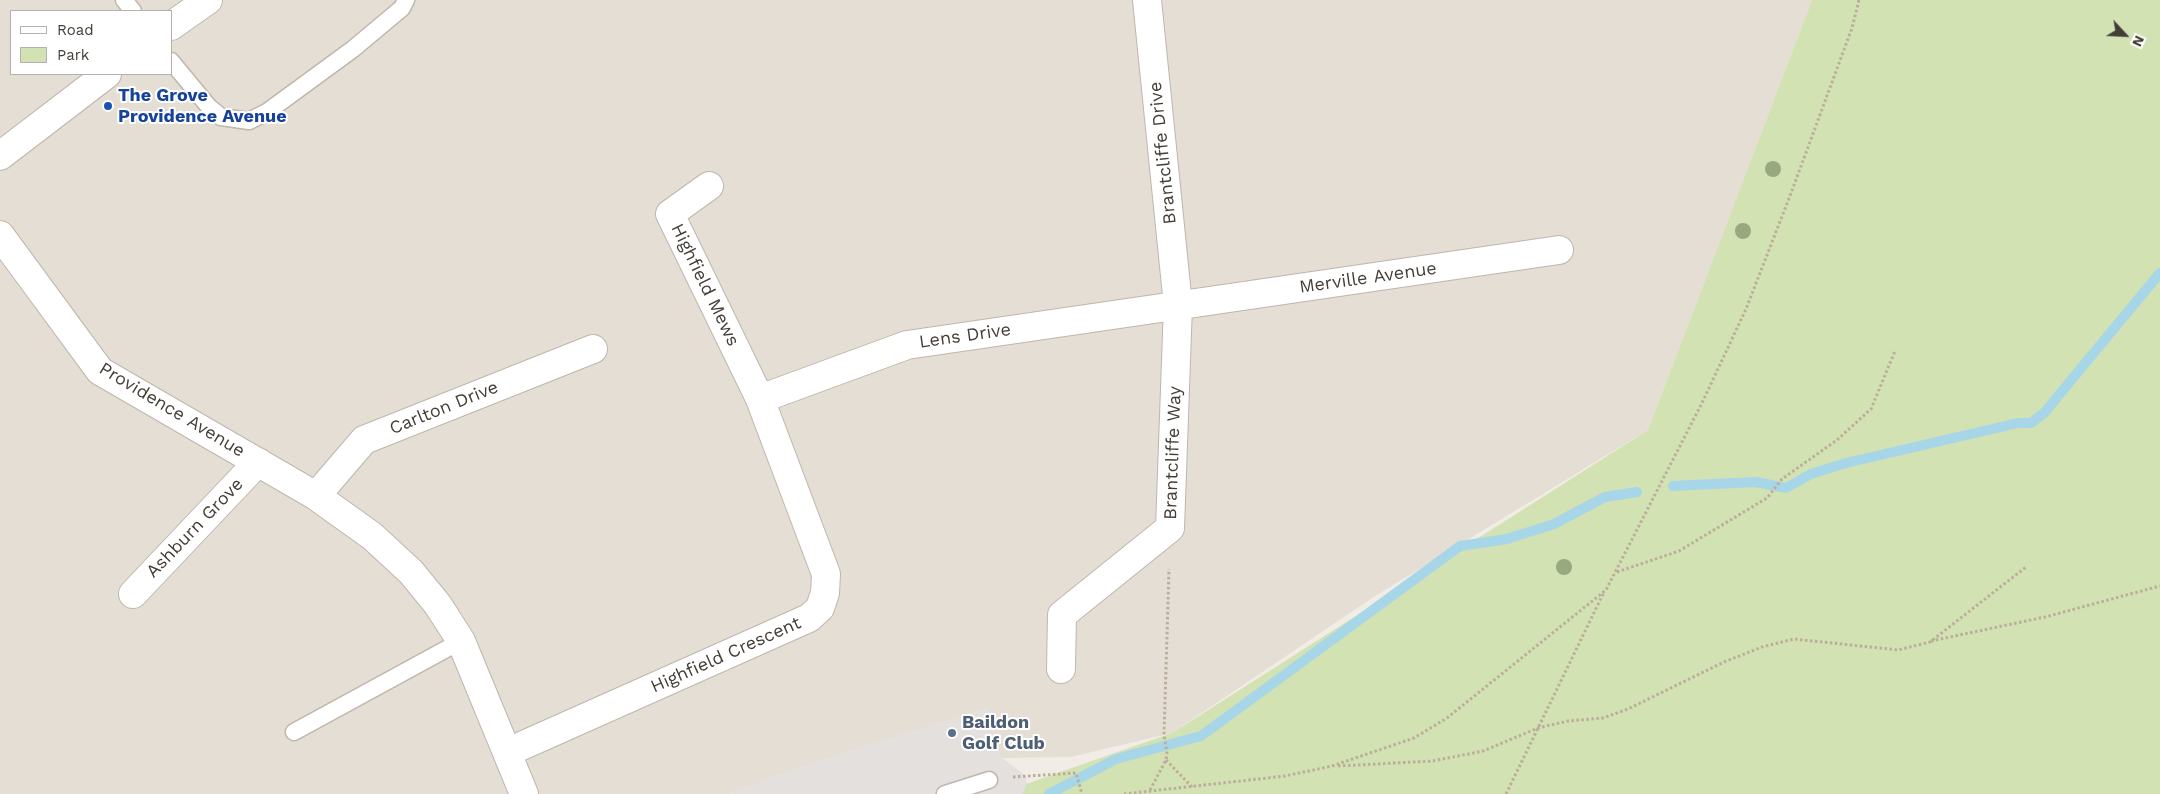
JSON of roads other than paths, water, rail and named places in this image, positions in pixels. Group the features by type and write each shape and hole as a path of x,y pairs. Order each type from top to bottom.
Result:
{"street":[{"path":"172,25 208,0"},
{"name":"Brantcliffe Drive","path":"1147,0 1178,305"},
{"path":"0,156 106,75"},
{"name":"Highfield Mews","path":"709,186 670,214 760,399"},
{"name":"Providence Avenue","path":"0,235 100,370 316,496 372,536 411,572 438,605 461,641 524,794"},
{"name":"Merville Avenue","path":"1178,305 1559,250"},
{"name":"Lens Drive","path":"760,399 906,345 1178,305"},
{"name":"Brantcliffe Way","path":"1061,669 1062,615 1170,528 1178,305"},
{"name":"Carlton Drive","path":"316,496 364,440 593,349"},
{"name":"Highfield Crescent","path":"508,752 809,618 820,608 825,592 826,574 760,399"},
{"name":"Ashburn Grove","path":"133,594 258,462"}],"lane":[{"path":"124,0 132,10"},
{"path":"172,62 209,107 221,117 250,122 353,49 402,8 406,0"},
{"path":"294,732 461,641"},
{"path":"945,794 989,780"}],"waterway":[{"path":"1673,486 1756,482 1786,488 1811,474 1846,463 2018,423 2031,423 2044,413 2160,273"},
{"path":"1049,794 1116,759 1201,736 1460,546 1507,539 1554,524 1605,497 1637,492"}],"place":[{"name":"The Grove Providence Avenue","path":"108,106"},
{"name":"Baildon Golf Club","path":"952,733"}]}
